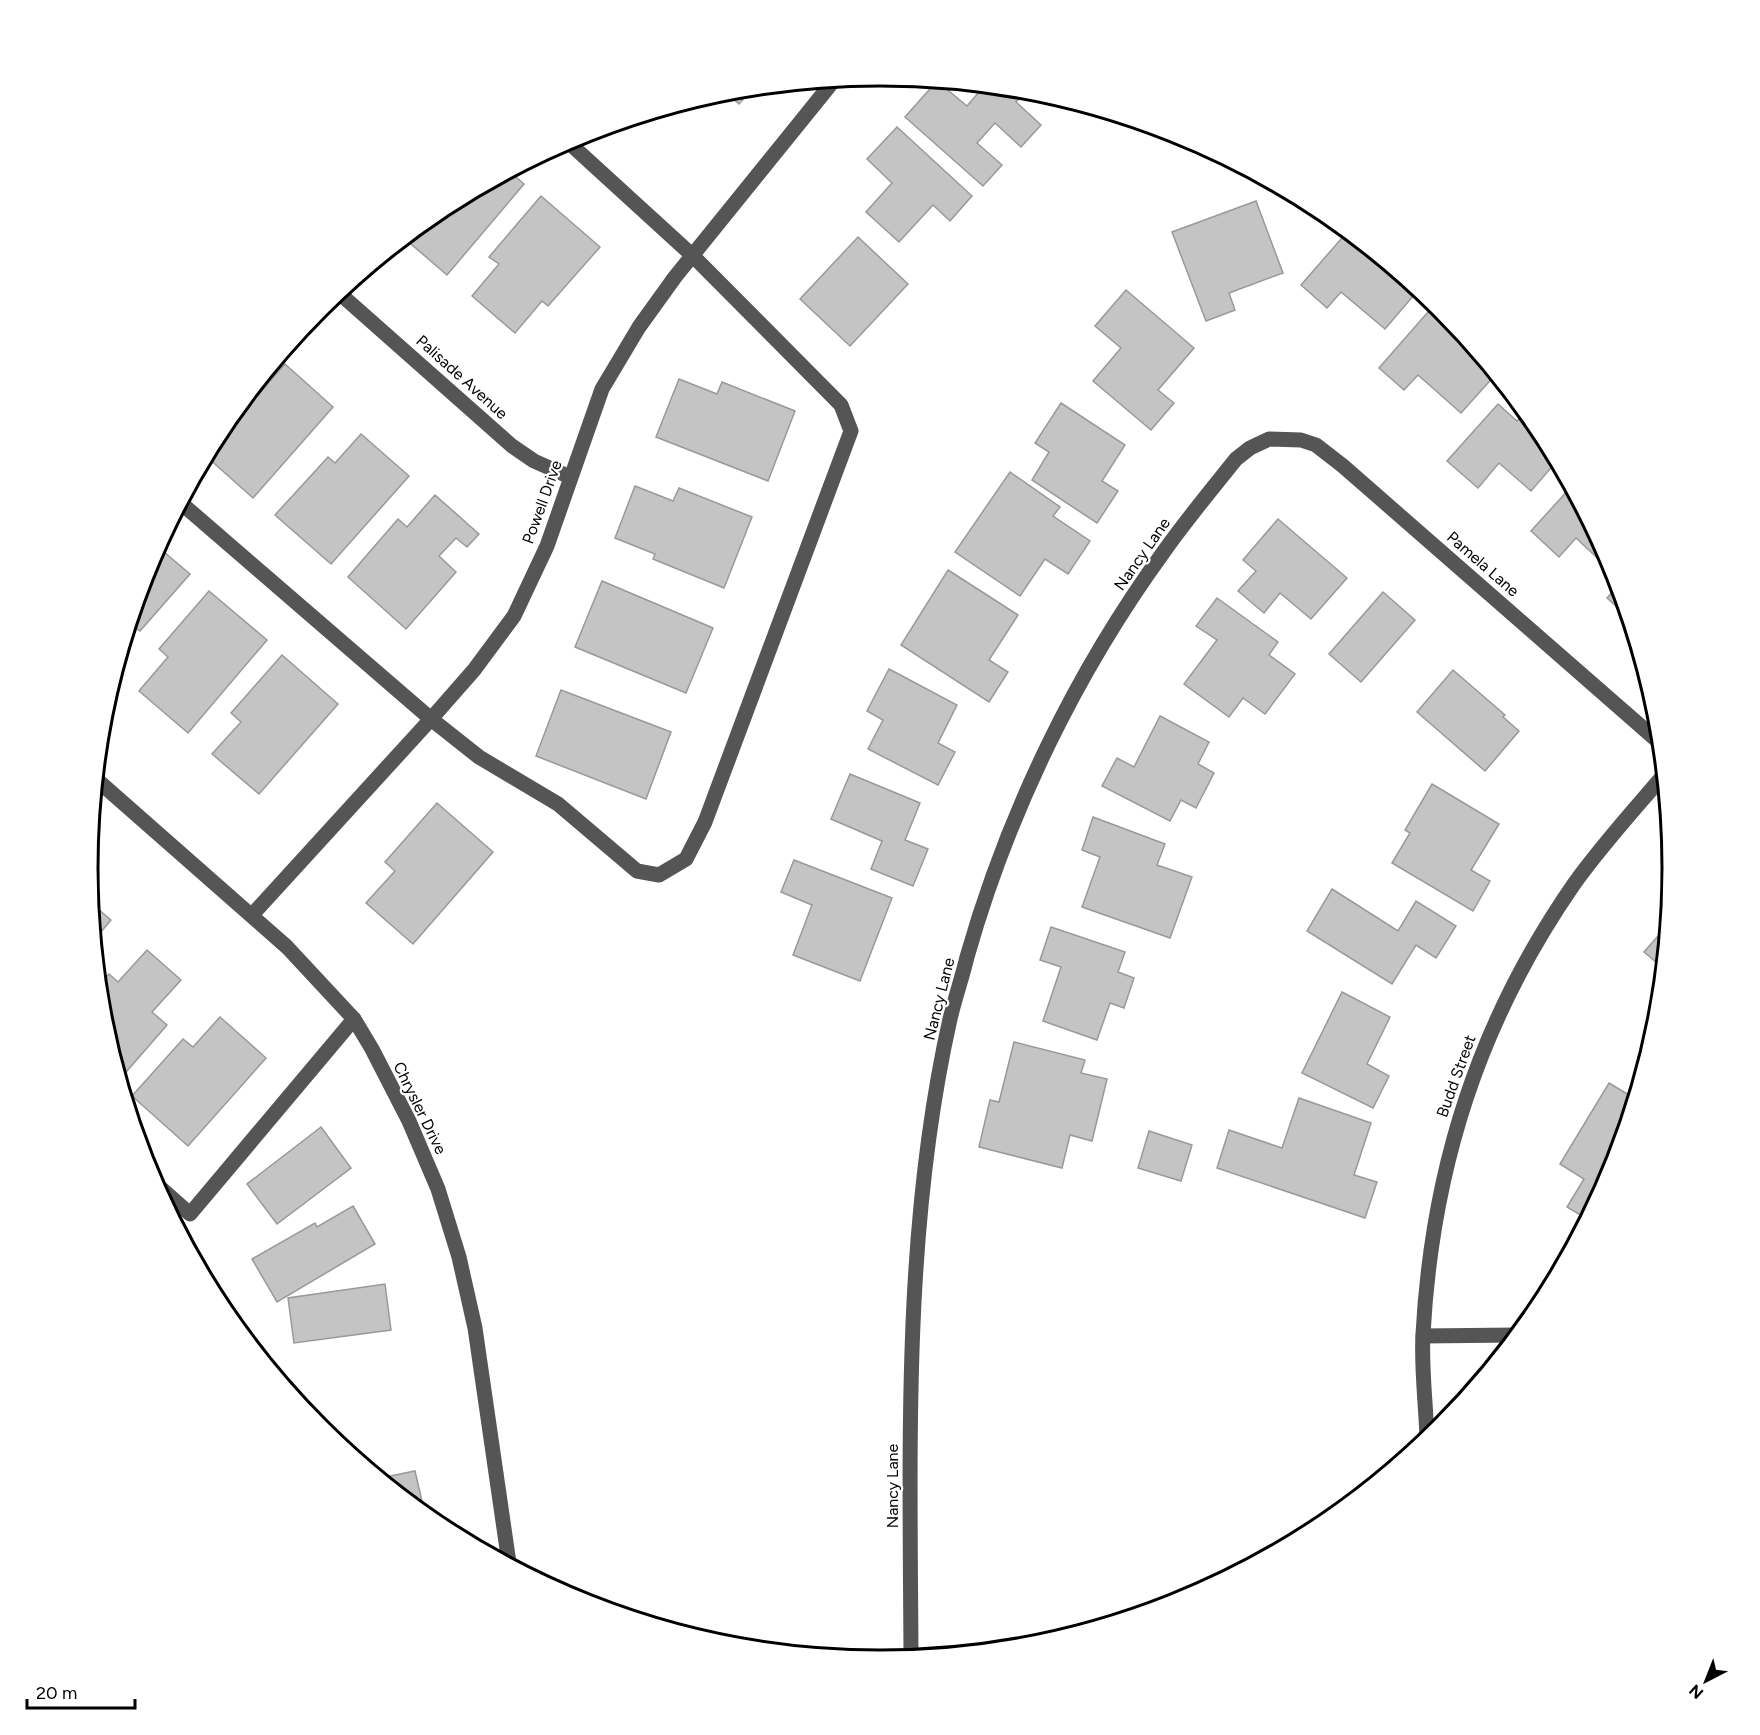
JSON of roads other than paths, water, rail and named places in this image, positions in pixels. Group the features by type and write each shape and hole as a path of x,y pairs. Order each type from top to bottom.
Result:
{"street":[{"name":"Powell Drive","path":"252,915 474,670 514,616 547,546 602,389 639,327 693,256 829,87"},
{"path":"186,508 431,719 479,757 558,804 637,871 658,875 686,859 705,822 851,430 841,405 693,256 575,148"},
{"name":"Palisade Avenue","path":"345,298 512,446 534,461 570,477"},
{"name":"Pamela Lane","path":"1269,439 1301,440 1316,445 1650,734"},
{"name":"Nancy Lane","path":"911,1649 910,1395 916,1259 932,1121 950,1018 983,903 1025,795 1061,719 1107,638 1164,551 1236,459 1250,448 1269,439"},
{"name":"Chrysler Drive","path":"103,785 287,947 354,1020 409,1121 438,1189 459,1257 475,1329 508,1555"},
{"name":"Budd Street","path":"1427,1426 1423,1336 1432,1232 1446,1163 1466,1096 1497,1017 1523,967 1575,884 1657,785"},
{"path":"172,1198 190,1214 354,1020"},
{"path":"1423,1336 1506,1335"}]}
